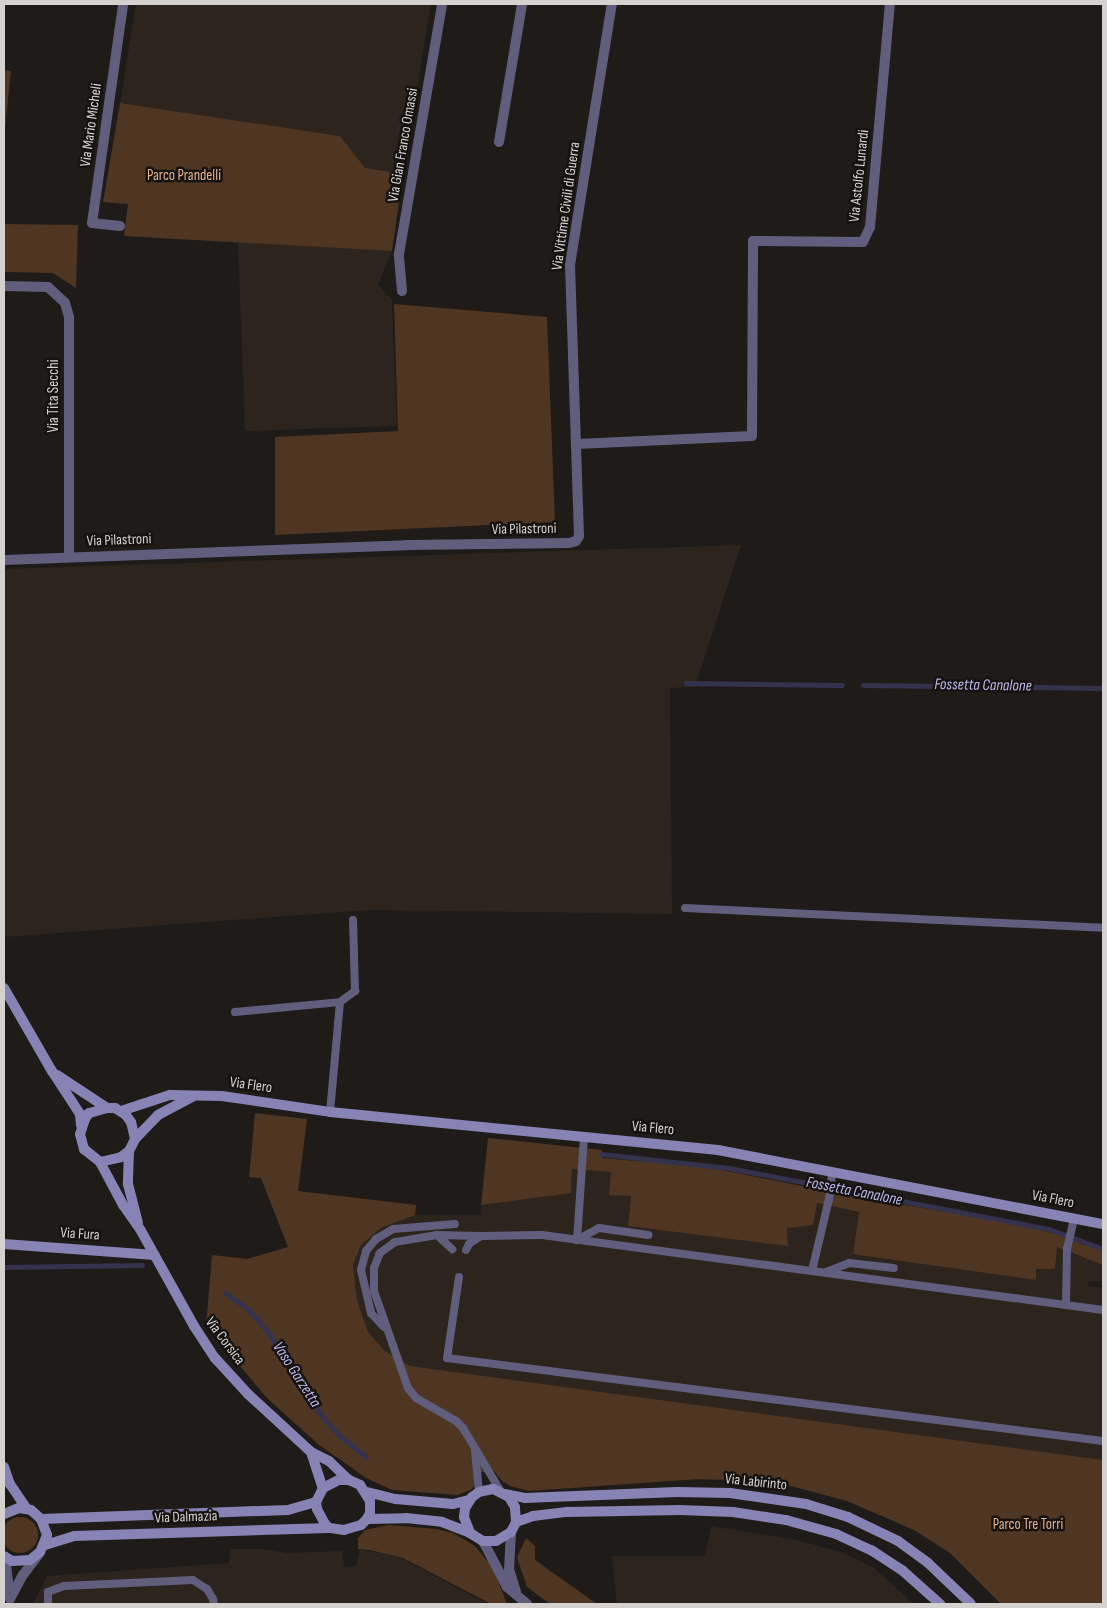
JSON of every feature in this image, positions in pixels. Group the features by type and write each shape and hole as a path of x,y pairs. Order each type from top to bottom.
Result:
{"main road":[{"name":"Via Corsica","path":"4,988 52,1071 80,1114 80,1134 84,1149 100,1162 123,1205 140,1229 194,1326 215,1358 248,1394 311,1452 329,1462 349,1480 360,1485 367,1492 396,1499 453,1504 469,1500"},
{"name":"Via Corsica","path":"52,1071 107,1108"},
{"name":"Via Flero","path":"120,1111 170,1095 222,1096 330,1112 584,1141 718,1150 1103,1224"},
{"path":"100,1162 113,1160 128,1151 135,1139 158,1115 195,1095"},
{"path":"81,1126 89,1114 107,1108 120,1111 131,1122 135,1139"},
{"name":"Via Corsica","path":"128,1151 128,1184 140,1229"},
{"name":"Via Fura","path":"4,1244 155,1255"},
{"name":"Via Corsica","path":"311,1452 323,1488"},
{"path":"4,1467 10,1484 26,1508 41,1519 46,1529 43,1549"},
{"path":"349,1480 339,1480 323,1488 316,1502 322,1520 329,1528 344,1530 361,1525 366,1519 370,1506 367,1492"},
{"path":"470,1532 464,1516 469,1500 479,1492 493,1489 503,1493 515,1506 514,1527"},
{"name":"Via Labirinto","path":"503,1493 525,1498 677,1492 730,1493 764,1496 806,1504 848,1517 898,1541 928,1563 971,1604"},
{"name":"Via Dalmazia","path":"41,1519 288,1510 316,1502"},
{"path":"4,1513 13,1509 26,1508"},
{"path":"366,1519 406,1518 442,1522 470,1532 483,1541 500,1540 514,1527 533,1516 576,1512 706,1510 768,1517 836,1534 871,1550 903,1571 940,1604"},
{"name":"Via Dalmazia","path":"5,1557 12,1561 25,1562 43,1549 74,1536 329,1528"}],"street":[{"name":"Via Mario Micheli","path":"120,226 92,222 123,4"},
{"name":"Via Gian Franco Omassi","path":"402,291 399,254 442,4"},
{"path":"499,142 522,4"},
{"name":"Via Vittime Civili di Guerra","path":"577,444 570,265 612,4"},
{"name":"Via Astolfo Lunardi","path":"577,444 752,436 753,241 863,242 870,227 890,4"},
{"name":"Via Tita Secchi","path":"4,286 48,287 65,303 69,317 69,556"},
{"name":"Via Pilastroni","path":"4,560 69,556 408,545 569,544 576,541 579,536 577,444"},
{"path":"514,1527 509,1569 518,1598"},
{"path":"483,1541 502,1580 518,1598 527,1604"},
{"path":"10,1602 23,1575 43,1549"},
{"path":"5,1557 10,1602"}],"lane":[{"path":"685,908 1103,928"},
{"path":"235,1012 340,1002 355,990 354,920"},
{"path":"330,1112 340,1002"},
{"path":"577,1240 584,1141"},
{"path":"812,1271 830,1200 832,1173"},
{"path":"1066,1305 1067,1248 1074,1218"},
{"path":"386,1330 371,1312 362,1270 366,1251 376,1239 393,1229 455,1224"},
{"path":"577,1240 599,1228 649,1235"},
{"path":"503,1493 473,1443 456,1421 411,1394 405,1382 374,1291 374,1268 380,1253 395,1242 437,1236 542,1235 1103,1310"},
{"path":"437,1236 452,1249"},
{"path":"466,1250 468,1244 481,1236"},
{"path":"825,1272 849,1263 894,1268"},
{"path":"459,1277 447,1358 1103,1441"},
{"path":"473,1443 478,1462 479,1492"},
{"path":"48,1604 48,1592 64,1586 193,1580 207,1589 214,1599 214,1604"}],"shaded area":[{"path":"136,4 431,4 403,174 365,169 340,136 120,103"},
{"path":"238,242 392,251 378,285 392,300 397,426 245,431"},
{"path":"741,545 695,687 670,688 672,914 369,910 4,937 4,569"},
{"path":"572,1169 612,1172 631,1195 628,1225 788,1245 787,1227 816,1203 859,1212 853,1253 1036,1280 1036,1269 1057,1247 1103,1265 1103,1281 1089,1282 1088,1286 1103,1288 1103,1460 410,1366 385,1351 368,1332 357,1300 353,1265 361,1245 381,1228 415,1215 481,1215 481,1205 570,1193"},
{"path":"711,1526 797,1540 841,1552 874,1568 914,1604 617,1604 612,1556 705,1556"},
{"path":"230,1549 262,1549 287,1553 342,1551 344,1567 356,1566 360,1550 387,1554 403,1559 488,1604 33,1604 47,1576 229,1563"}],"green space":[{"path":"4,70 11,71 4,138"},
{"name":"Parco Prandelli","path":"120,103 340,136 365,168 403,174 392,251 124,236 128,204 103,202"},
{"path":"4,224 78,225 76,288 53,273 4,272"},
{"path":"394,304 547,317 555,522 275,535 275,437 398,431"},
{"name":"Parco Tre Torri","path":"255,1113 307,1119 298,1191 416,1205 415,1215 381,1228 361,1245 353,1265 357,1300 368,1332 385,1351 410,1366 1103,1460 1103,1604 1001,1604 950,1553 914,1530 847,1501 776,1482 699,1479 529,1491 510,1486 502,1481 494,1471 475,1473 474,1486 471,1490 457,1495 392,1490 366,1478 318,1444 267,1398 206,1326 212,1255 247,1259 288,1247 261,1178 249,1177"},
{"path":"488,1138 602,1150 602,1158 707,1167 842,1194 1021,1225 1056,1234 1103,1251 1103,1265 1057,1247 1055,1269 1036,1269 1036,1280 853,1254 859,1212 817,1203 813,1225 787,1228 788,1246 628,1226 631,1196 609,1195 611,1172 572,1169 571,1193 481,1205"},
{"path":"20,1517 27,1518 33,1522 37,1528 37,1542 33,1548 27,1552 20,1553 13,1552 7,1548 3,1542 2,1535 3,1528 7,1522 13,1518"},
{"path":"388,1525 437,1529 453,1533 475,1546 493,1568 507,1604 491,1604 403,1558 358,1549 358,1538 365,1530"},
{"path":"526,1538 535,1546 535,1560 597,1604 550,1604 527,1587 517,1557"}],"waterway":[{"name":"Fossetta Canalone","path":"686,683 842,685"},
{"name":"Fossetta Canalone","path":"863,685 1103,688"},
{"name":"Fossetta Canalone","path":"601,1154 729,1168 1049,1229 1103,1249"},
{"name":"Vaso Garzetta","path":"4,1267 142,1265"},
{"name":"Vaso Garzetta","path":"225,1293 248,1309 268,1332 322,1416 340,1436 366,1457"}]}
